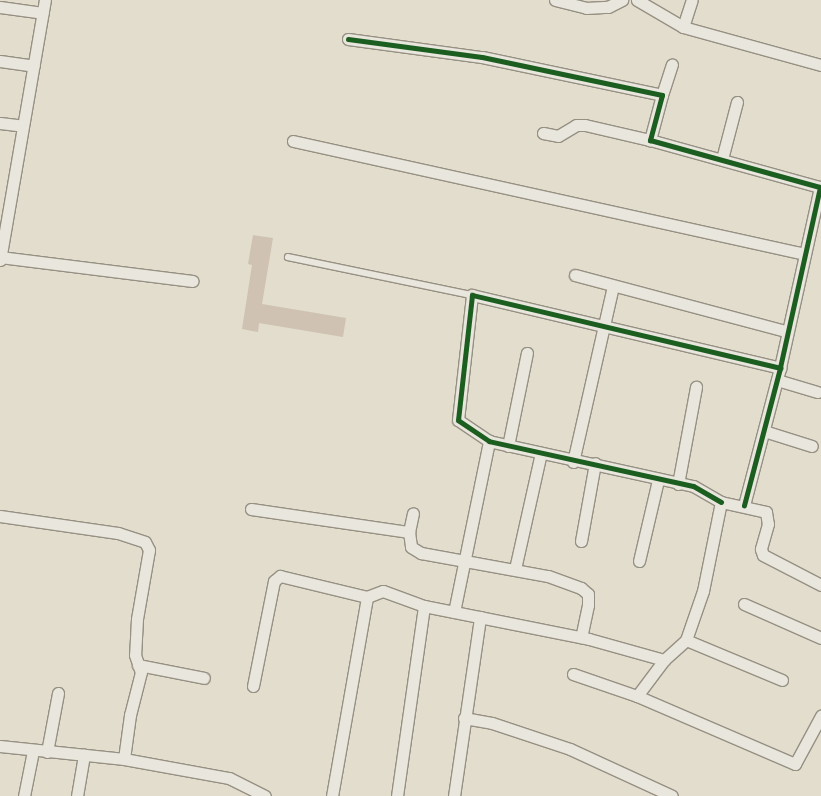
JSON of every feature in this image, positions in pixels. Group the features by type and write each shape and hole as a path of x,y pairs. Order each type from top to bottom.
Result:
{"street":[{"path":"45,0 0,258 193,281"},
{"path":"555,0 586,8 608,7 622,0"},
{"path":"637,0 682,27 821,65"},
{"path":"682,27 692,0"},
{"path":"0,7 43,13"},
{"path":"348,39 491,58 662,95"},
{"path":"0,61 34,66"},
{"path":"650,140 672,65"},
{"path":"722,159 737,102"},
{"path":"0,122 23,126"},
{"path":"543,132 558,136 576,125 585,125 722,159 821,188 786,331 780,368 744,505"},
{"path":"293,141 805,254"},
{"path":"575,275 786,331"},
{"path":"573,462 613,286"},
{"path":"780,368 472,295 458,420 489,441 573,462 595,463 658,480 693,486 721,502 762,509 768,516 763,555 821,585"},
{"path":"508,446 527,353"},
{"path":"777,380 817,392"},
{"path":"678,484 696,387"},
{"path":"764,432 812,446"},
{"path":"454,612 489,441"},
{"path":"515,569 541,453"},
{"path":"581,541 595,463"},
{"path":"639,561 658,480"},
{"path":"637,696 664,660 686,640 702,591 721,502"},
{"path":"251,509 409,532"},
{"path":"413,513 409,532 411,547 421,553 548,576 582,588 588,594 580,638"},
{"path":"0,516 118,533 145,542 149,550 137,619 135,655 141,672 124,759"},
{"path":"253,686 274,581 280,576 367,596 383,592 424,606 580,638 664,660"},
{"path":"332,796 367,596"},
{"path":"744,604 821,638"},
{"path":"397,796 424,606"},
{"path":"454,796 480,617"},
{"path":"686,640 782,680"},
{"path":"138,665 204,678"},
{"path":"573,674 637,696 795,764 819,728 821,716"},
{"path":"47,752 58,693"},
{"path":"464,718 492,723 570,749 672,796"},
{"path":"0,746 33,751 124,759 229,778 265,796"},
{"path":"24,796 33,751"},
{"path":"77,796 84,755"}],"lane":[{"path":"288,257 472,295"}],"building":[{"path":"253,235 273,238 262,304 346,318 343,337 259,323 258,332 242,329 252,265 248,264"}],"cycle path":[{"path":"348,39 482,57 662,95 650,140 820,187 780,368 744,505"},
{"path":"721,502 693,486 489,441 458,420 472,295 780,368"}]}
